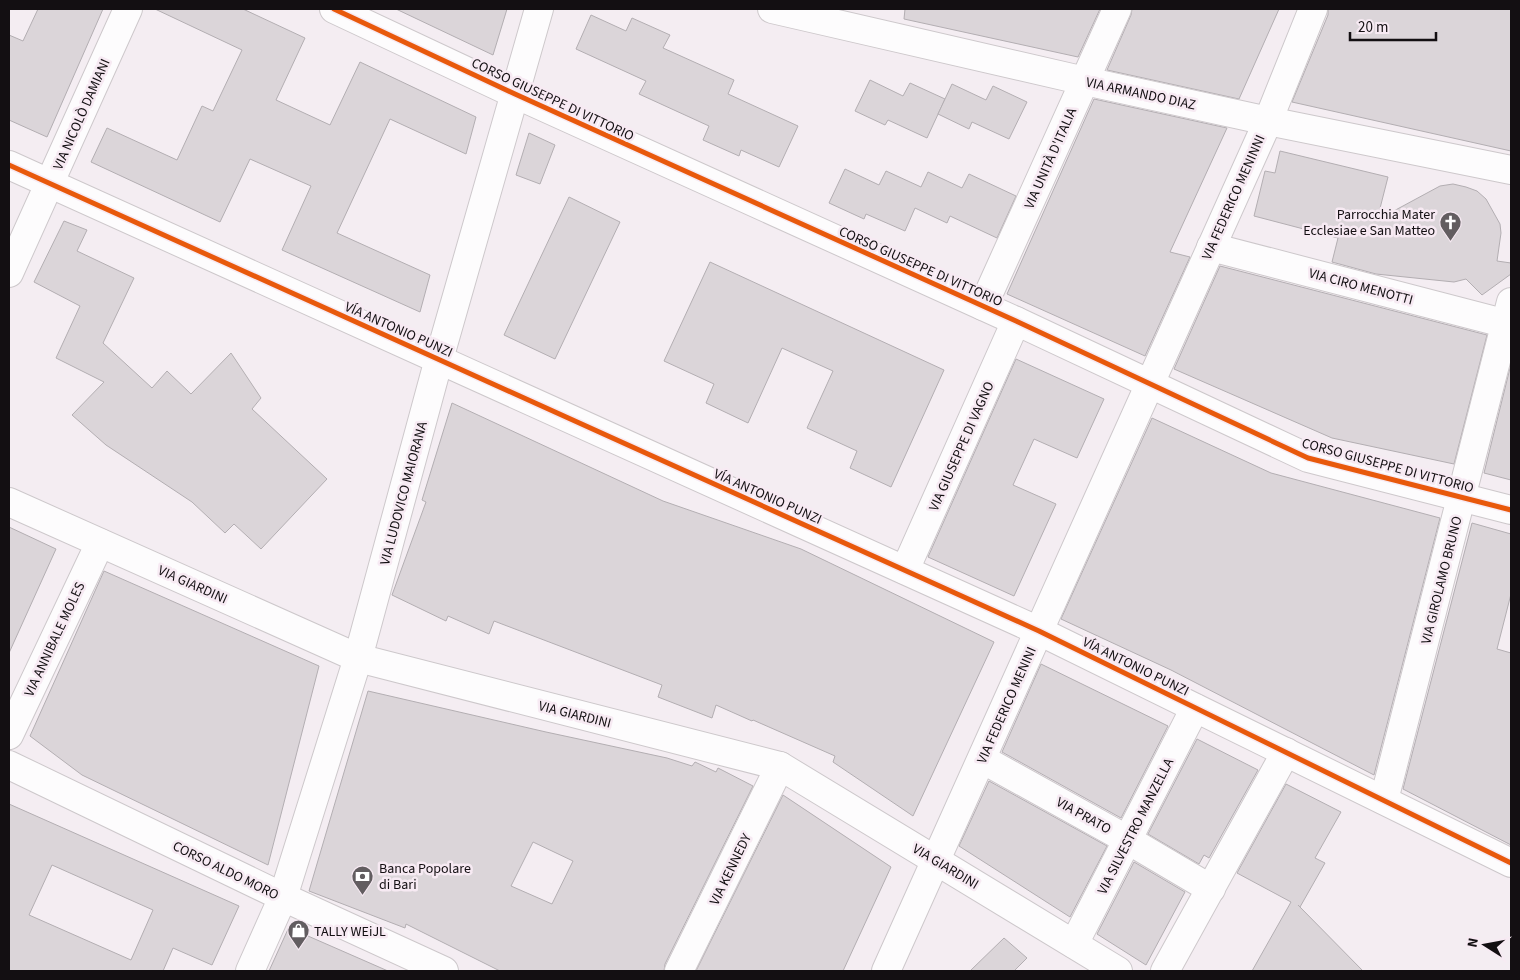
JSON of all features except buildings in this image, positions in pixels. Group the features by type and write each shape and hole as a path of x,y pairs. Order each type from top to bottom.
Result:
{"street":[{"name":"VIA NICOLÒ DAMIANI","path":"9,273 128,9"},
{"name":"CORSO GIUSEPPE DI VITTORIO","path":"334,9 515,94 1016,321 1308,458 1511,510"},
{"name":"VIA LUDOVICO MAIORANA","path":"250,971 283,897 358,658 439,359 539,9"},
{"name":"VIA ARMANDO DIAZ","path":"772,9 1268,121 1511,170"},
{"name":"VIA UNITÀ D'ITALIA","path":"983,306 1118,9"},
{"name":"VIA FEDERICO MENINNI","path":"1149,383 1268,121 1312,9"},
{"name":"VÍA ANTONIO PUNZI","path":"9,165 1039,631 1511,863"},
{"name":"VIA CIRO MENOTTI","path":"1210,247 1509,317"},
{"name":"VIA GIROLAMO BRUNO","path":"1384,800 1509,317"},
{"name":"VIA GIUSEPPE DI VAGNO","path":"905,570 1016,321"},
{"name":"VIA FEDERICO MENINI","path":"886,971 1149,383"},
{"name":"VIA GIARDINI","path":"9,502 358,658 780,766 1118,971"},
{"name":"VIA ANNIBALE MOLES","path":"9,735 100,542"},
{"name":"VIA SILVESTRO MANZELLA","path":"1074,944 1195,708"},
{"path":"1165,971 1286,752"},
{"name":"VIA PRATO","path":"982,759 1128,840 1211,889"},
{"name":"CORSO ALDO MORO","path":"9,766 283,897 444,971"},
{"name":"VIA KENNEDY","path":"679,971 780,766"}],"cycle path":[{"path":"334,9 515,94 1016,321 1308,458 1511,510"},
{"path":"9,165 1039,631 1511,863"}],"place":[{"name":"Parrocchia Mater Ecclesiae e San Matteo","path":"1451,241"},
{"name":"Banca Popolare di Bari","path":"363,895"},
{"name":"TALLY WEiJL","path":"298,950"}]}
